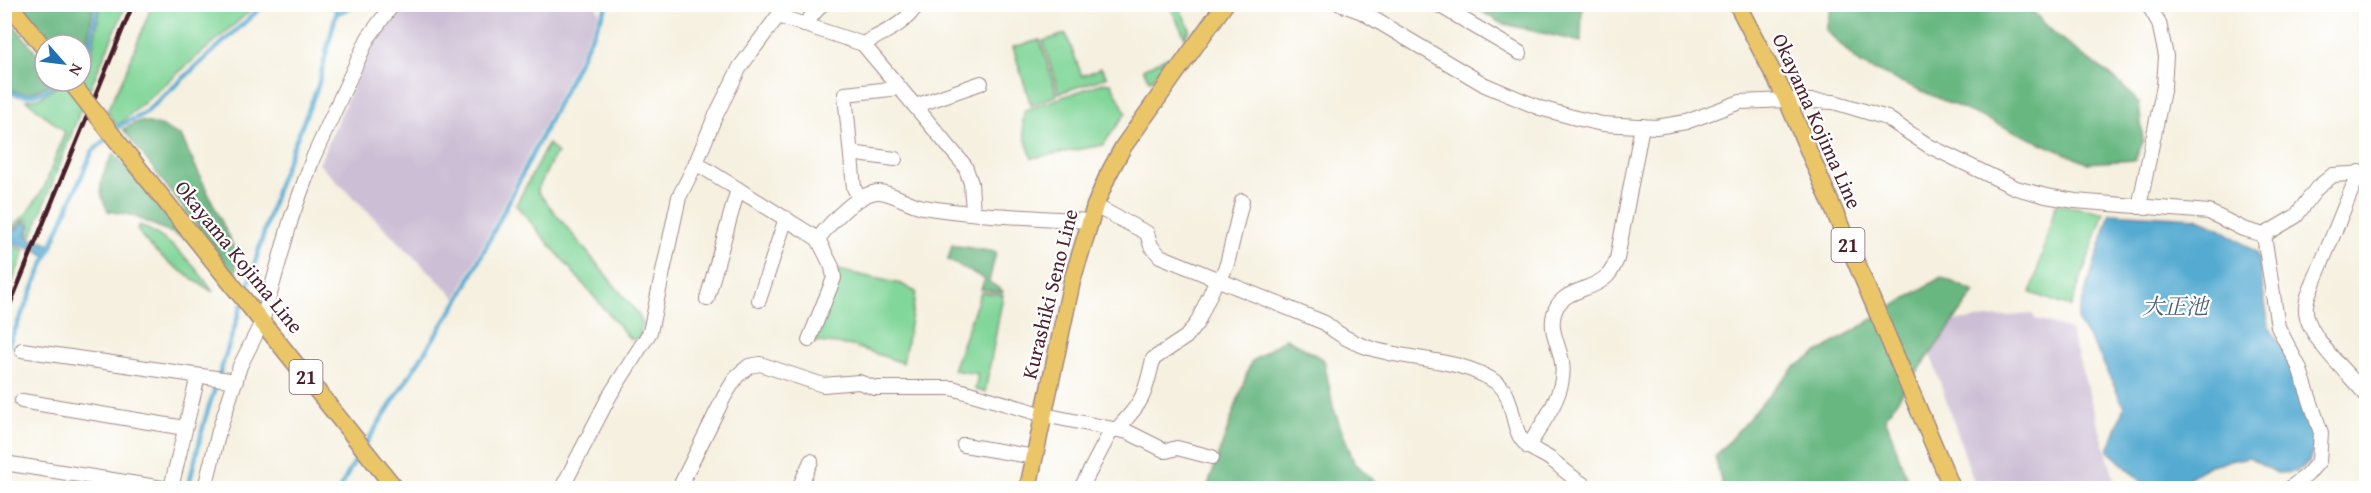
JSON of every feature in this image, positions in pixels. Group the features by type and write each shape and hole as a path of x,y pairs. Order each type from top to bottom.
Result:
{"main road":[{"path":"9,4 33,34"},
{"name":"Kurashiki Seno Line","path":"1032,487 1035,457 1072,281 1092,213 1123,147 1225,4"},
{"name":"Okayama Kojima Line","path":"1737,4 1787,100 1952,489"},
{"name":"Okayama Kojima Line","path":"79,93 395,489"}],"street":[{"path":"804,25 822,4"},
{"path":"862,44 899,25 912,14 917,4"},
{"path":"1340,4 1364,8 1485,84 1540,108 1602,124 1656,127 1686,122 1740,102 1787,100 1834,102 1887,118 1929,146 2016,188 2046,196 2139,207 2209,212 2243,230 2264,235 2296,216 2317,188 2333,175 2363,172 2308,296 2306,310 2310,327 2318,339 2367,395"},
{"path":"1437,4 1520,53"},
{"path":"2139,207 2164,86 2166,56 2159,23 2148,4"},
{"path":"205,489 233,380 258,317 313,158 368,38 387,6"},
{"path":"562,489 610,395 650,332 679,197 740,67 776,10 804,25 862,44 965,166 971,183 973,213"},
{"path":"915,106 981,83"},
{"path":"860,199 854,188 845,94 900,88"},
{"path":"1528,447 1563,382 1562,363 1553,331 1554,312 1564,297 1608,276 1617,259 1642,126"},
{"path":"851,153 895,159"},
{"path":"696,163 818,238 832,267 834,278 809,340"},
{"path":"707,299 738,189"},
{"path":"818,238 841,212 860,199 880,192 920,207 973,213 1092,213 1147,233 1151,246 1160,256 1325,323 1339,336 1384,354 1442,362 1479,374 1497,383 1505,391 1520,436 1528,447 1551,460 1576,481 1590,489"},
{"path":"1082,489 1114,430 1133,413 1146,393 1153,360 1186,337 1197,323 1227,264 1242,201"},
{"path":"759,300 786,219"},
{"path":"2264,235 2278,327 2299,367 2321,434 2319,461 2290,489"},
{"path":"22,350 233,380"},
{"path":"679,489 724,397 737,376 749,366 760,364 823,385 859,382 875,388 952,388 1044,415 1128,432 1166,451 1177,448 1212,457"},
{"path":"171,489 198,376"},
{"path":"22,401 185,428"},
{"path":"964,445 1035,457"},
{"path":"799,489 811,461"},
{"path":"4,463 163,489"}],"shaded area":[{"path":"595,4 600,13 456,298 319,164 369,49 391,15 402,5"},
{"path":"2032,314 2037,320 2070,330 2117,488 1976,488 1922,329 1954,321"}],"green space":[{"path":"19,5 94,5 89,33 43,33"},
{"path":"101,5 126,5 93,82 93,47"},
{"path":"152,5 257,5 117,126 107,111 125,74"},
{"path":"1169,5 1178,5 1190,29 1185,37"},
{"path":"1472,5 1582,5 1581,42 1500,23"},
{"path":"1831,5 2028,5 2053,32 2121,84 2139,103 2143,142 2135,160 2087,163 1860,64 1826,30"},
{"path":"4,13 33,48 33,92 17,92 5,85"},
{"path":"1066,34 1082,76 1101,68 1107,77 1059,93 1043,41"},
{"path":"1040,40 1057,95 1031,105 1013,47"},
{"path":"1169,56 1169,58 1150,81 1143,69"},
{"path":"1103,83 1111,83 1126,113 1103,145 1032,158 1023,128 1025,110"},
{"path":"47,93 88,93 32,236 28,234 31,225 27,218 13,230 11,228 27,213 44,188 65,132 26,100 39,98"},
{"path":"140,121 161,126 181,136 234,248 237,278 123,129"},
{"path":"548,144 558,154 554,156 537,191 638,314 643,324 638,339 630,339 516,205"},
{"path":"114,153 186,239 131,215 108,211 102,195 101,181"},
{"path":"2056,204 2104,212 2071,307 2031,293"},
{"path":"140,225 152,231 181,253 213,292 171,264 152,248 137,229"},
{"path":"4,243 25,250 5,300"},
{"path":"952,245 996,252 989,282 1003,291 1002,293 981,289 985,279 948,260"},
{"path":"838,270 901,284 916,292 903,363 853,346 811,341"},
{"path":"1941,277 1975,292 1885,417 1910,488 1723,488 1715,457 1793,368"},
{"path":"981,292 1003,295 985,392 975,390 978,374 953,370"},
{"path":"1286,338 1324,360 1333,407 1354,462 1382,488 1207,488 1251,362"}],"water":[{"name":"大正池","path":"2110,213 2196,218 2221,229 2257,253 2269,327 2296,371 2317,437 2309,462 2296,472 2277,473 2249,457 2210,465 2172,488 2142,488 2141,481 2108,451 2124,407 2100,356 2077,320"},
{"path":"26,221 29,226 26,235 38,243 41,240 54,245 48,257 36,250 9,242 10,239 5,238 5,231 13,232"}],"waterway":[{"path":"92,33 98,4"},
{"path":"114,131 144,114 265,4"},
{"path":"246,293 279,182 318,86 336,14 332,4"},
{"path":"336,14 357,4"},
{"path":"340,488 357,457 461,296 608,4"},
{"path":"4,90 19,95 40,93"},
{"path":"4,355 92,152 108,137"},
{"path":"188,488 205,419 242,304"}],"railway":[{"path":"4,319 133,4"}]}
